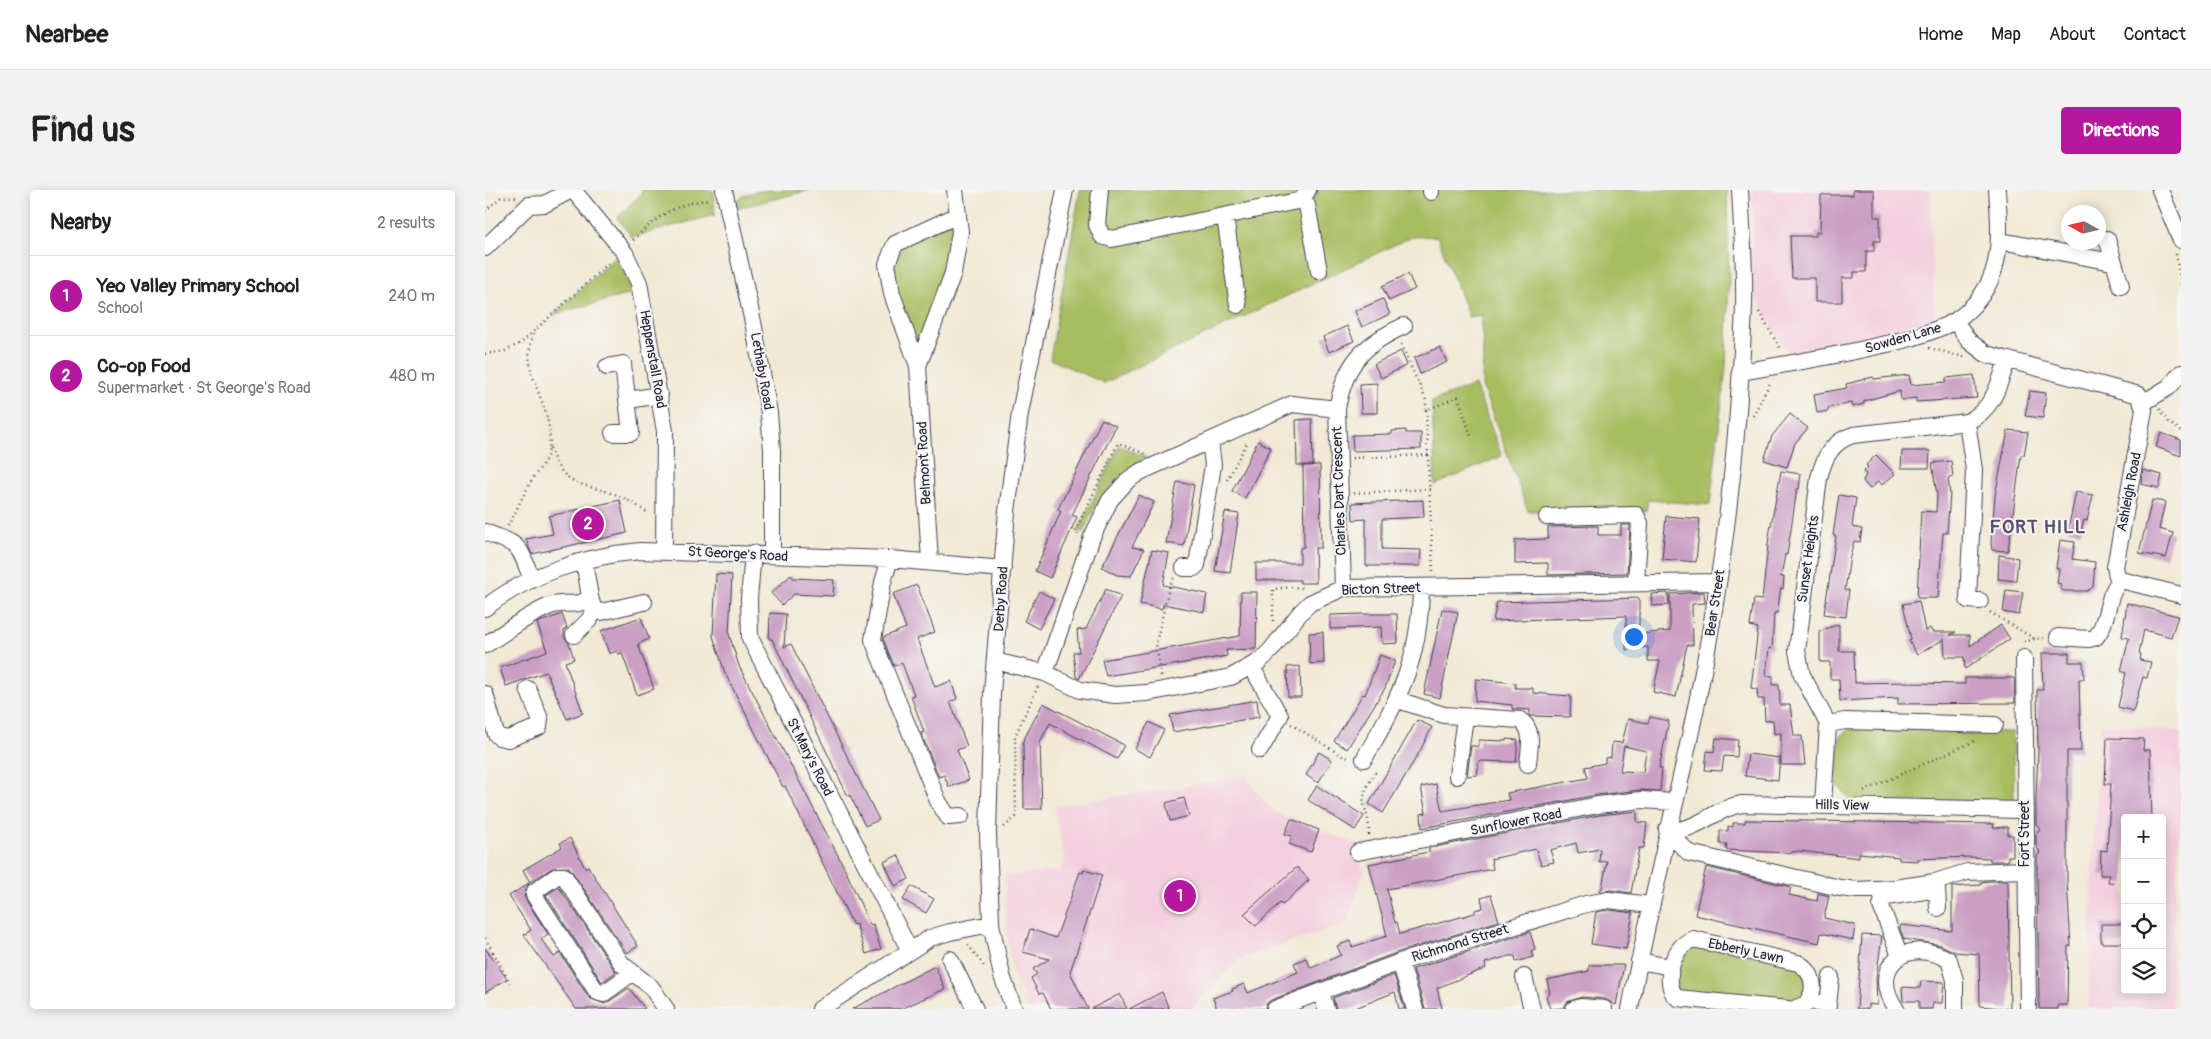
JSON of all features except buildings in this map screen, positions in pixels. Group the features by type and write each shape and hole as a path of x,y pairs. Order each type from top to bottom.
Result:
{"street":[{"path":"485,248 529,205 545,204 572,190"},
{"name":"Heppenstall Road","path":"572,190 623,250 634,267 639,283 665,431 664,551"},
{"name":"Belmont Road","path":"918,366 953,273 960,232 955,190"},
{"name":"Derby Road","path":"1014,1009 1003,976 991,924 988,840 995,661 1007,512 1025,381 1065,190"},
{"path":"1100,190 1097,225 1105,238 1121,238 1225,217 1305,195 1319,271"},
{"name":"Bear Street","path":"1630,1009 1650,905 1670,830 1674,802 1707,652 1719,582 1740,372 1744,305 1740,190"},
{"path":"1955,321 1973,306 1990,282 2001,241 1997,190"},
{"path":"2160,190 2165,205 2180,235"},
{"name":"Lethaby Road","path":"724,194 754,327 769,413 772,450 772,555"},
{"name":"Belmont Road","path":"930,562 918,366 892,294 887,264 895,244 957,215"},
{"path":"1225,217 1238,305"},
{"path":"2107,240 2112,262 2121,286"},
{"path":"2001,241 2112,262"},
{"name":"Sowden Lane","path":"1740,372 1784,365 1903,340 1931,333 1955,321 1969,341 1979,350 2007,360 2130,392 2148,400"},
{"path":"1337,409 1341,387 1359,354 1379,338 1400,328"},
{"path":"1968,600 1974,470 1967,422 1980,415 1991,402 2007,360"},
{"path":"607,367 623,364 631,433 613,433"},
{"path":"2148,400 2169,387 2181,373"},
{"path":"628,400 660,395"},
{"name":"Ashleigh Road","path":"2121,580 2117,576 2115,567 2148,400"},
{"name":"Charles Dart Crescent","path":"1045,674 1092,538 1110,500 1128,480 1140,472 1210,441 1260,416 1292,404 1337,409 1343,588"},
{"name":"Sunset Heights","path":"1828,724 1802,675 1797,651 1819,478 1829,451 1839,441 1853,435 1967,422"},
{"path":"1183,568 1194,568 1197,565 1213,465 1210,441"},
{"path":"1547,516 1636,515 1640,523 1636,582"},
{"path":"485,532 515,543 521,552 532,580"},
{"name":"St George's Road","path":"485,608 532,580 584,560 607,554 664,551 753,553 890,559 1003,569"},
{"name":"St Mary's Road","path":"753,553 749,599 750,638 910,951"},
{"path":"890,559 883,582 873,640 938,801 949,817 961,816"},
{"path":"574,635 590,619 592,604 584,560"},
{"path":"2058,637 2089,639 2096,637 2103,626 2113,588 2121,580 2181,595"},
{"name":"Bicton Street","path":"995,661 1045,674 1080,690 1115,694 1163,690 1231,677 1251,666 1271,650 1300,613 1311,603 1343,588 1719,582"},
{"path":"1363,760 1398,700 1416,644 1427,588"},
{"path":"485,645 549,606 566,603 578,605 592,604 603,612 644,602"},
{"name":"Fort Street","path":"2024,658 2024,810 2028,1009"},
{"path":"1251,666 1280,716 1260,750"},
{"path":"485,694 499,738 508,739 539,727 540,719 528,689"},
{"path":"1398,700 1437,713 1465,717 1505,718 1524,723 1530,731 1528,764"},
{"path":"1457,776 1465,717"},
{"path":"1823,805 1828,724 1845,721 1995,725"},
{"name":"Sunflower Road","path":"1363,852 1598,805 1641,800 1674,802"},
{"name":"Hills View","path":"1670,830 1683,830 1698,826 1737,805 1842,804 2024,810"},
{"path":"1670,830 1689,853 1840,888 1857,890 1895,888 1935,882 1967,872 2025,870"},
{"path":"631,973 603,994 597,992 534,895 535,891 557,876 564,876 608,944 631,973 651,987 666,1009"},
{"path":"1900,956 1881,906 1883,899 1887,896 1937,890 1938,908"},
{"name":"Richmond Street","path":"1275,1009 1400,962 1585,904 1609,900 1650,905"},
{"path":"820,1009 930,938 956,930 991,924"},
{"name":"Ebberly Lawn","path":"1671,967 1682,946 1693,940 1798,963 1805,967 1811,975 1812,989 1809,1000"},
{"path":"1896,1009 1886,984 1891,967 1900,956 1917,950 1938,954 1949,960 1955,980 1955,1009"},
{"path":"950,959 975,1009"},
{"path":"1639,961 1671,967 1670,985 1674,995 1678,998 1787,1009"},
{"path":"1400,962 1415,1009"},
{"path":"1524,977 1533,1009"},
{"path":"1794,1009 1809,1000 1828,1006 1831,977"},
{"path":"1321,992 1326,1009"},
{"path":"1574,1009 1581,1007 1604,1009"}],"path":[{"path":"485,354 505,351 535,333 655,219 681,204 724,194"},
{"path":"1734,437 1746,430 1784,365 1757,308"},
{"path":"1400,328 1426,400 1430,489 1427,588"},
{"path":"535,333 529,344 529,361 546,408 550,446 556,465 569,480 622,497 665,522"},
{"path":"1903,340 1969,358"},
{"path":"1425,410 1457,397 1473,439"},
{"path":"2148,400 2169,422 2181,431"},
{"path":"1226,482 1249,439"},
{"path":"502,538 532,480 548,455 550,446"},
{"path":"1339,458 1428,455"},
{"path":"1339,492 1430,489"},
{"path":"1163,690 1156,643 1170,584 1178,573 1179,567 1183,568"},
{"path":"1968,600 2035,639 2058,637"},
{"path":"988,840 1016,817 1016,731 1045,674"},
{"path":"1280,716 1344,757 1363,760 1375,773 1366,786 1363,796 1369,831 1363,852"},
{"path":"1842,804 1847,798 1979,739 1978,725"},
{"path":"956,930 987,970 1003,976"},
{"path":"485,938 510,983"},
{"path":"485,956 493,952"}],"shaded area":[{"path":"1753,190 1930,190 1935,320 1788,354 1751,289"},
{"path":"2101,725 2181,731 2181,814 2173,940 2172,1009 2088,1009 2093,862"},
{"path":"1246,777 1267,805 1281,815 1359,845 1358,857 1364,871 1347,924 1241,958 1190,1009 1028,1009 1013,975 1008,945 1004,876 1059,871 1065,864 1054,806"}],"green space":[{"path":"641,190 713,190 715,215 632,237 617,218 642,193"},
{"path":"810,190 735,209 737,203 744,196 752,192"},
{"path":"1080,190 1727,190 1729,284 1726,366 1710,505 1648,500 1646,511 1528,511 1482,386 1483,346 1480,315 1469,317 1437,236 1411,237 1104,383 1050,359"},
{"path":"957,216 960,231 918,364 893,294 895,244"},
{"path":"615,257 628,279 631,294 554,314"},
{"path":"1475,385 1502,456 1435,485 1432,401"},
{"path":"1119,446 1146,457 1116,480 1094,509 1083,533 1078,531"},
{"path":"1850,729 2013,732 2014,802 1853,801 1835,784 1840,739 1842,734"},
{"path":"1686,942 1805,967 1806,1004 1678,998 1671,967"}],"place":[{"name":"Co-op Food","path":"588,524"},
{"name":"Yeo Valley Primary School","path":"1180,896"}],"district":[{"name":"FORT HILL","path":"2038,527"}]}
